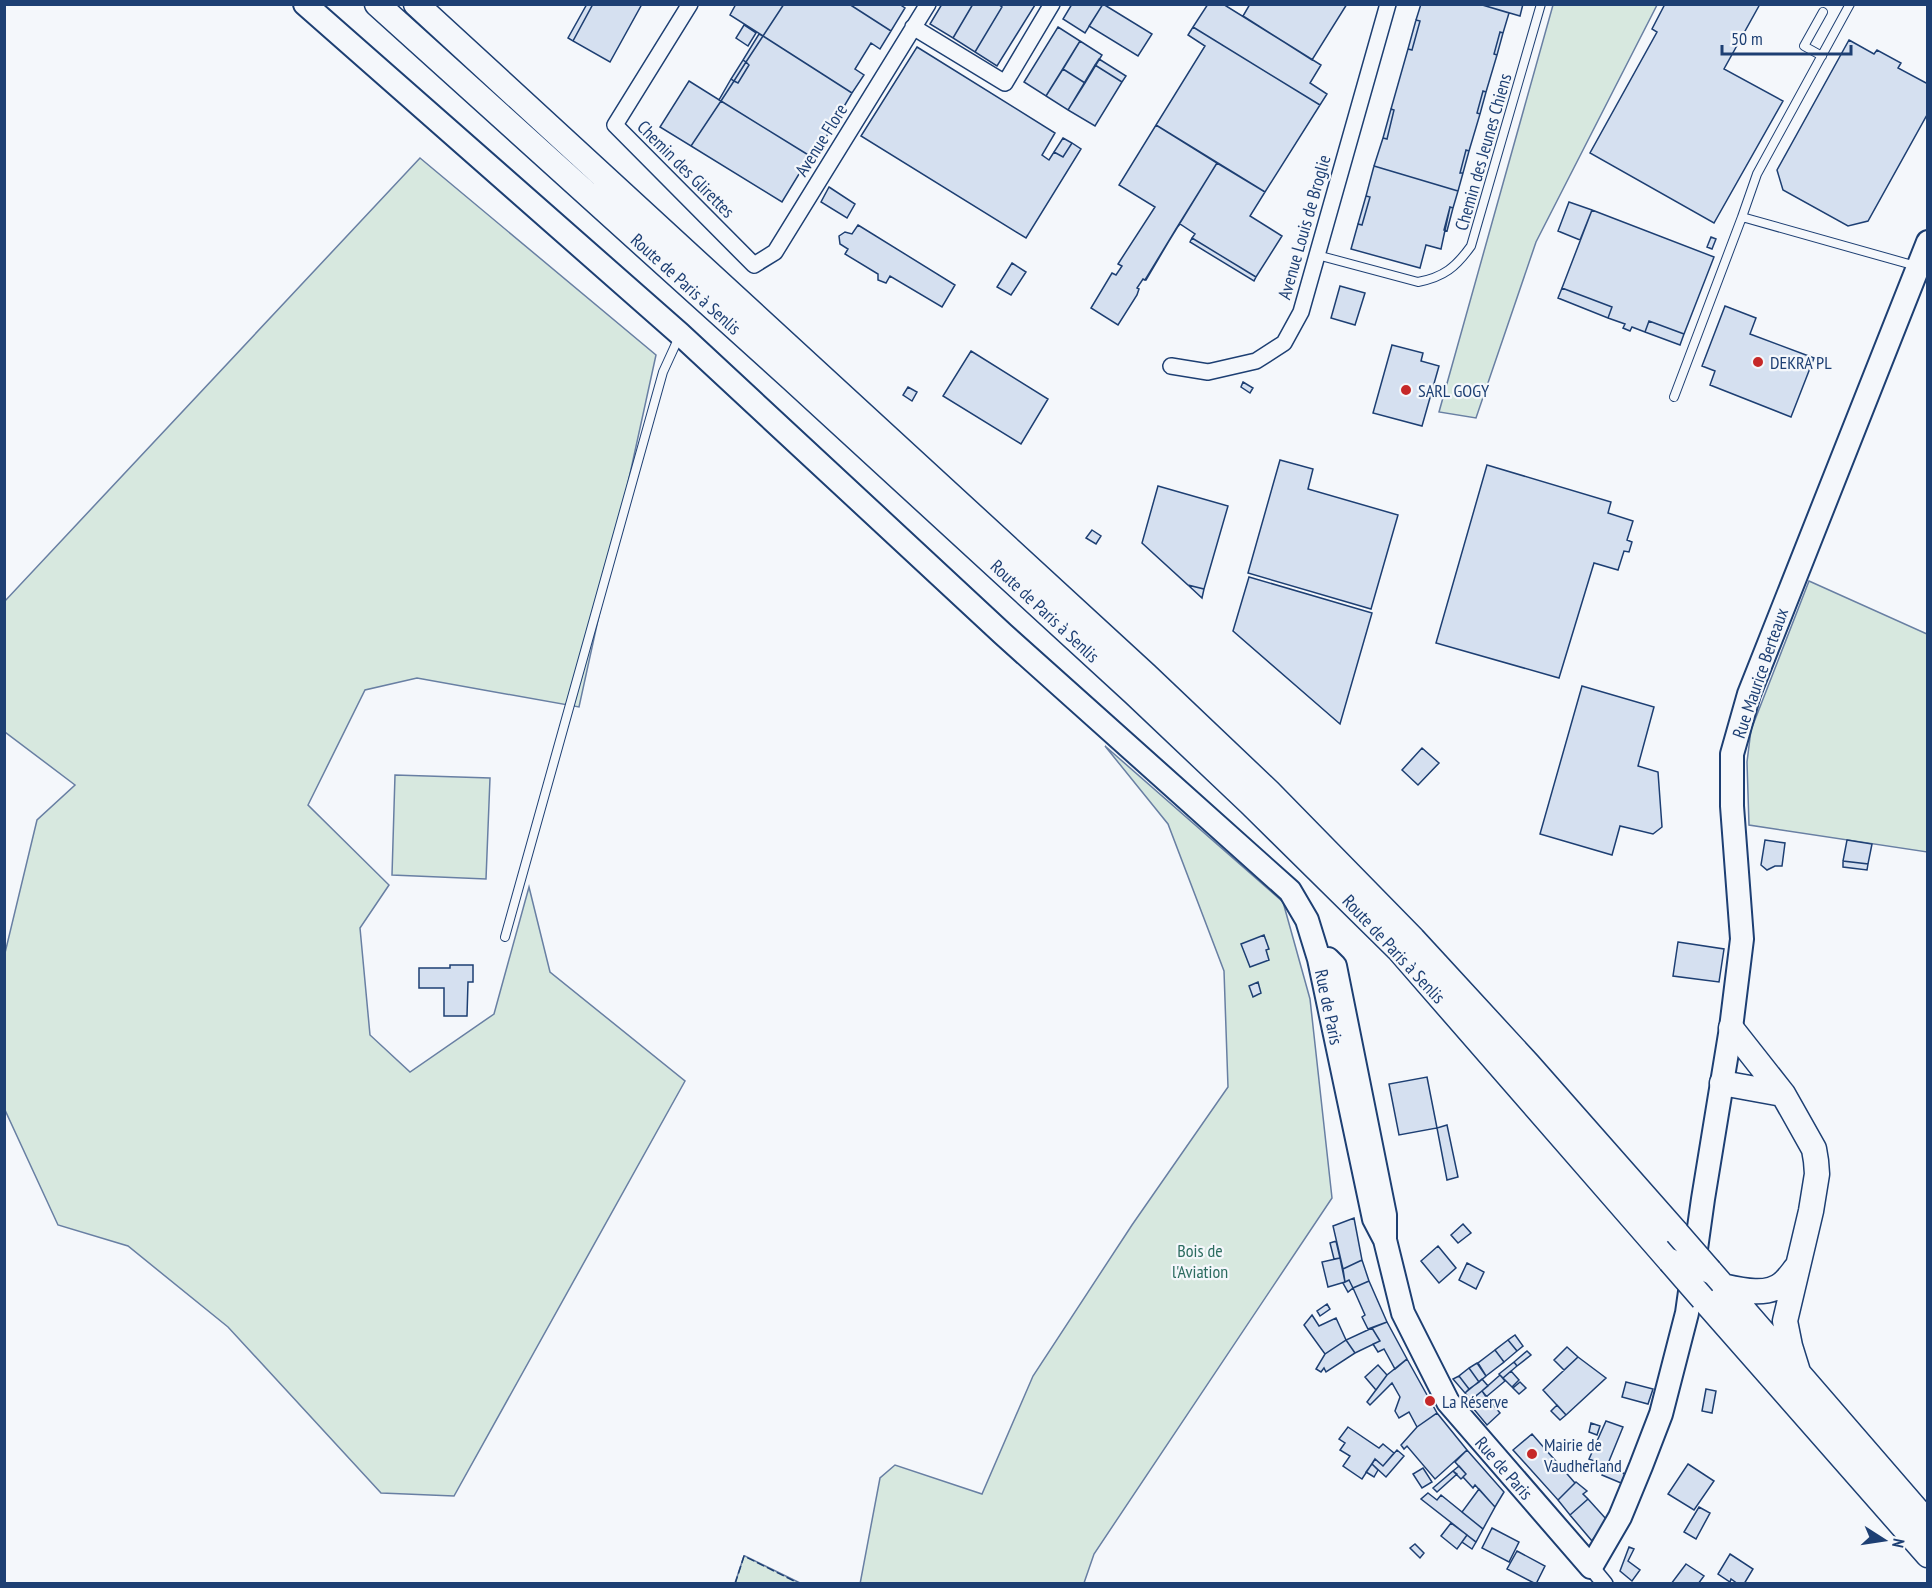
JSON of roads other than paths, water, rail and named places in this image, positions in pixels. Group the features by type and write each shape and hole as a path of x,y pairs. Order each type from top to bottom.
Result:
{"main road":[{"name":"Route de Paris à Senlis","path":"377,4 882,461 1250,803 1399,950 1670,1262 1705,1293"},
{"name":"Route de Paris à Senlis","path":"416,4 1111,643 1268,791 1466,997 1677,1233 1705,1293"},
{"path":"1731,1028 1783,1094 1814,1149 1817,1174 1811,1211 1785,1321 1799,1375"},
{"path":"1722,1083 1783,1094"},
{"path":"1705,1293 1769,1290 1782,1285 1796,1268"},
{"path":"1705,1293 1799,1375 1928,1523"},
{"path":"1705,1293 1928,1555"}],"street":[{"path":"305,4 680,334"},
{"name":"Chemin des Glirettes","path":"690,4 615,125 754,265"},
{"name":"Avenue Flore","path":"754,265 775,252 927,4"},
{"path":"913,27 1005,83 1052,4"},
{"name":"Avenue Louis de Broglie","path":"1172,366 1208,372 1256,361 1284,344 1301,312 1388,4"},
{"name":"Rue Maurice Berteaux","path":"1598,1575 1705,1293 1703,1199 1731,1028 1742,939 1732,806 1732,754 1749,694 1928,242"},
{"name":"Rue de Paris","path":"680,334 1003,634 1290,891 1307,920 1319,959 1328,959 1335,966 1385,1215 1385,1240 1403,1313 1448,1402 1598,1575"}],"lane":[{"name":"Chemin des Jeunes Chiens","path":"1317,255 1418,282 1433,279 1458,265 1471,246 1541,4"},
{"path":"1674,397 1757,174 1850,4"},
{"path":"1822,56 1804,46 1823,12"},
{"path":"1742,217 1917,266"},
{"path":"505,937 663,372 680,334"}],"place":[{"name":"DEKRA PL","path":"1758,362"},
{"name":"SARL GOGY","path":"1406,390"},
{"name":"La Réserve","path":"1430,1401"},
{"name":"Mairie de Vaudherland","path":"1532,1454"}],"park label":[{"name":"Bois de l'Aviation","path":"1200,1260"}]}
